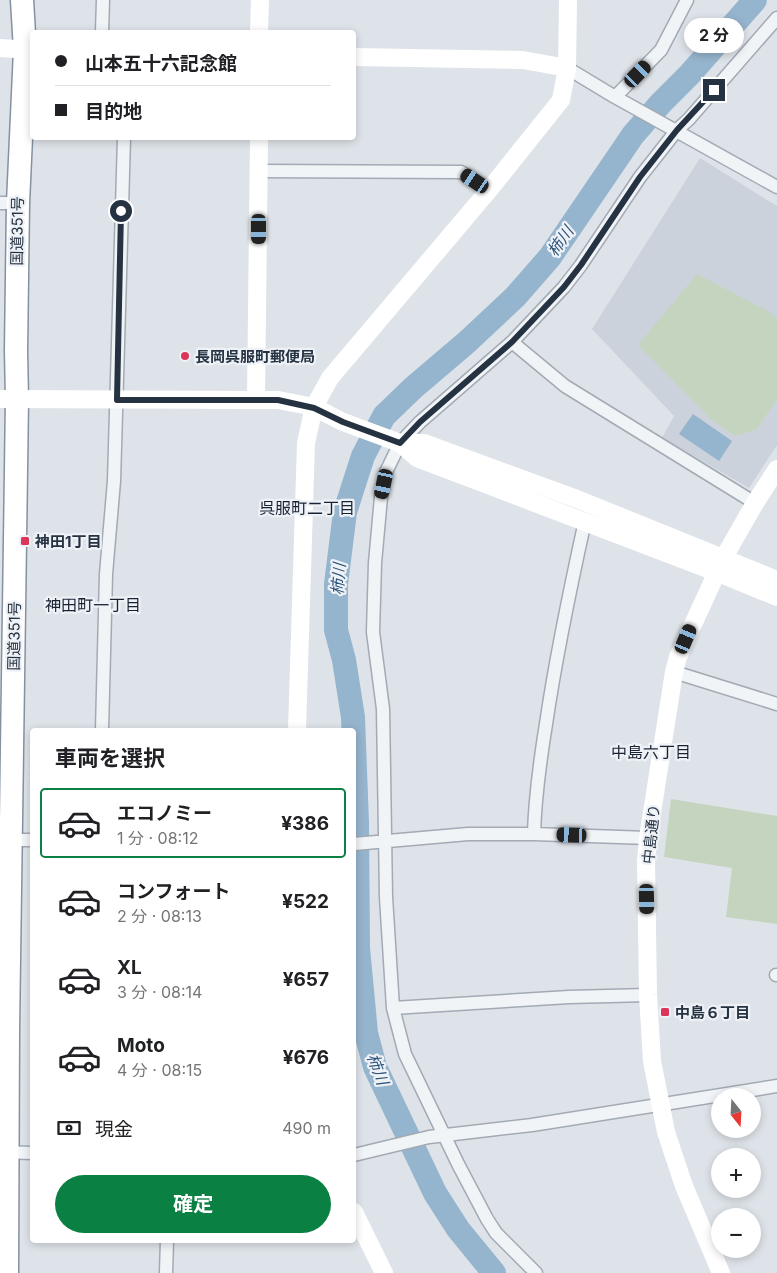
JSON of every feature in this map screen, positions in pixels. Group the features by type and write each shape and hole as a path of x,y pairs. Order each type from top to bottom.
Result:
{"highway":[{"name":"国道351号","path":"6,1273 3,1152 13,849 9,399 16,351 9,203 29,50 22,0"}],"street":[{"path":"102,30 103,0"},
{"path":"259,30 260,0"},
{"path":"297,728 306,443 314,408 330,378 489,190 561,100 566,68 568,0"},
{"path":"615,97 661,50 687,0"},
{"path":"536,1273 496,1233 487,1219 405,1054 393,1008 381,841 383,709 373,632 374,572 381,497 386,472 396,442 512,342 564,287 640,177 677,130 689,119 777,18"},
{"path":"0,48 29,50"},
{"path":"356,57 523,60 566,68 777,187"},
{"path":"102,728 106,574 114,480 117,400 124,140"},
{"path":"256,400 259,140"},
{"path":"259,171 461,172 489,190"},
{"path":"512,342 565,386 755,503"},
{"path":"9,399 278,400 314,408 343,422 396,442 417,458 585,521 720,565 777,580"},
{"path":"396,442 424,443 577,499 720,565 777,597"},
{"name":"中島通り","path":"721,1273 684,1186 666,1132 660,1106 652,1060 648,995 646,861 674,672 678,657 720,565 755,503 777,470"},
{"path":"534,834 535,797 547,713 561,628 585,521"},
{"path":"674,672 777,704"},
{"path":"356,844 468,834 648,838"},
{"path":"393,1008 569,997 648,995"},
{"path":"356,1155 429,1137 532,1125 777,1086"},
{"path":"3,1152 30,1153"},
{"path":"356,1216 384,1273"},
{"path":"166,1273 167,1243"}],"shaded area":[{"path":"700,158 777,206 777,445 749,488 662,438 674,416 592,329"}],"green space":[{"path":"697,274 768,311 777,319 777,399 756,430 735,436 711,419 638,345"},
{"path":"671,799 777,816 777,924 726,917 732,868 664,857"}],"water":[{"path":"693,414 732,441 719,461 679,434"}],"waterway":[{"name":"柿川","path":"353,728 344,660 336,630 336,584 345,512 363,456 384,416 515,297 550,257 633,135 755,0"},
{"name":"柿川","path":"356,796 358,948 366,1033 375,1067 435,1193 458,1229 494,1273"}],"place":[{"name":"長岡呉服町郵便局","path":"185,356"},
{"name":"神田1丁目","path":"25,541"},
{"name":"中島６丁目","path":"665,1012"}],"district":[{"name":"呉服町二丁目","path":"307,508"},
{"name":"神田町一丁目","path":"93,605"},
{"name":"中島六丁目","path":"651,752"}],"route":[{"path":"121,211 117,400 278,400 314,408 343,422 400,443 420,422 512,342 564,287 640,177 677,130 714,90"}]}
